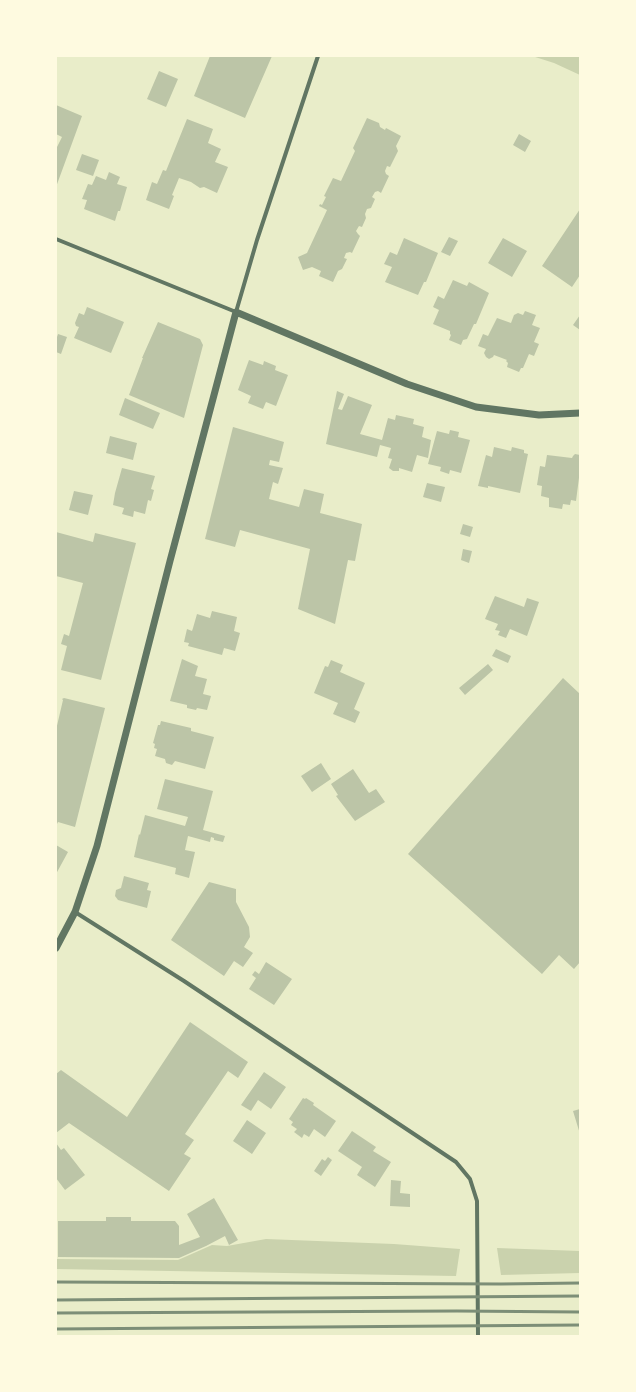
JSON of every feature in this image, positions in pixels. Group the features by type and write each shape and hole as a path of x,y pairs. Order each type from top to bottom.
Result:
{"street":[{"path":"56,948 75,912 97,846 236,312 257,240 318,56"},
{"path":"56,239 236,312 407,384 476,407 539,415 580,413"},
{"path":"75,912 184,981 456,1162 470,1179 477,1201 478,1336"}],"green space":[{"path":"532,56 580,56 580,75 554,63"},
{"path":"266,1239 394,1244 460,1249 456,1276 56,1269 56,1259 178,1260 212,1245 227,1246"},
{"path":"497,1248 580,1251 580,1273 501,1275"}],"building":[{"path":"210,56 272,56 245,118 194,96"},
{"path":"159,71 178,79 166,107 147,99"},
{"path":"56,105 82,116 56,187 56,149 62,137 56,134"},
{"path":"367,118 379,123 380,127 385,130 386,128 401,136 396,146 398,151 390,167 387,166 385,171 389,176 381,193 378,191 375,192 372,197 375,199 371,208 367,209 365,214 366,218 362,227 359,226 356,231 360,236 352,253 346,253 344,258 347,259 342,269 338,271 333,282 319,276 321,271 312,267 303,270 298,257 307,253 327,210 319,206 320,204 322,205 326,197 324,196 333,178 341,181 355,151 353,148"},
{"path":"187,119 213,129 208,143 221,149 215,162 228,167 217,193 204,187 200,188 191,182 179,178 172,195 174,196 169,209 146,200 152,182 157,184 163,170 166,171"},
{"path":"519,134 531,141 525,152 513,145"},
{"path":"82,154 99,160 93,176 76,170"},
{"path":"109,172 120,177 117,184 127,187 120,211 118,211 115,221 84,209 87,200 82,199 88,184 92,185 96,176 106,180"},
{"path":"580,209 580,275 572,287 542,266"},
{"path":"449,237 458,241 450,256 441,252"},
{"path":"404,238 438,253 426,282 424,282 418,295 385,282 392,267 384,264 390,252 397,255"},
{"path":"503,238 527,251 512,277 488,263"},
{"path":"453,280 467,286 469,282 489,293 476,324 474,324 467,339 463,340 461,345 449,340 451,335 450,331 433,324 439,310 433,307 438,296 444,299"},
{"path":"87,307 124,322 111,353 74,338 79,327 76,326 75,323 79,313 84,315"},
{"path":"525,311 536,315 532,325 540,328 534,342 539,344 534,356 529,354 523,368 521,368 519,372 507,367 507,360 494,355 489,359 484,353 486,349 478,346 483,334 488,336 497,318 511,323 514,315 518,313 523,315"},
{"path":"580,315 580,330 573,325"},
{"path":"158,322 200,339 203,345 184,418 129,395 142,358"},
{"path":"58,334 67,337 61,354 56,352 56,340"},
{"path":"249,360 263,365 264,361 276,366 275,370 288,375 276,406 266,402 263,409 248,403 251,396 238,390"},
{"path":"337,391 344,394 338,409 342,410 348,396 372,405 360,434 382,440 388,418 395,420 396,415 414,419 413,424 424,427 422,437 431,440 428,458 417,455 412,472 399,468 399,471 393,471 389,468 392,459 388,458 391,448 380,445 377,457 326,444"},
{"path":"125,398 160,413 153,429 119,415"},
{"path":"233,427 284,442 279,462 270,460 269,465 283,468 278,484 273,482 269,499 299,507 304,489 324,494 320,513 362,524 355,561 348,560 335,624 298,609 310,549 240,530 235,547 205,539"},
{"path":"450,430 459,432 458,437 470,440 461,473 450,470 449,474 440,471 441,467 428,464 437,431 449,434"},
{"path":"110,436 137,443 133,460 106,453"},
{"path":"494,447 511,451 512,447 524,450 524,453 528,454 520,493 488,486 488,488 478,486 486,455 492,457"},
{"path":"575,454 580,455 580,470 576,501 571,500 570,505 563,504 562,509 549,507 549,498 541,496 542,486 537,485 540,466 545,467 547,455 572,458"},
{"path":"122,468 155,476 151,489 154,490 151,501 148,500 145,514 134,511 133,517 122,514 124,508 113,505"},
{"path":"427,483 445,487 441,502 423,497"},
{"path":"74,491 93,495 88,515 69,510"},
{"path":"463,524 473,527 470,537 460,534"},
{"path":"56,532 93,542 95,533 136,543 101,680 61,670 67,646 61,644 64,634 69,636 83,583 56,576"},
{"path":"463,549 472,551 469,563 461,560"},
{"path":"495,596 524,607 527,598 539,602 527,636 510,629 506,638 498,635 500,631 495,630 498,624 485,619"},
{"path":"212,611 237,617 234,631 240,633 235,651 224,648 222,655 188,646 189,643 184,642 187,629 192,631 197,614 210,618"},
{"path":"496,649 511,656 508,663 492,656"},
{"path":"182,659 198,666 195,676 207,679 203,694 211,696 207,710 187,708 187,705 170,701"},
{"path":"331,660 343,665 340,672 365,683 354,709 360,712 355,723 333,714 338,703 314,693 325,666 328,667"},
{"path":"488,664 493,670 465,695 459,688"},
{"path":"563,678 580,694 580,962 574,969 559,955 542,974 408,854"},
{"path":"64,698 105,708 75,827 58,822 56,826 56,730 62,699"},
{"path":"161,721 191,728 191,731 214,737 205,769 175,761 172,765 166,763 165,759 155,756 157,749 154,748 155,744 153,743 158,725 160,725"},
{"path":"321,763 331,779 312,792 301,776"},
{"path":"353,769 369,793 376,789 385,802 355,821 336,796 338,795 331,784"},
{"path":"165,779 213,791 203,830 225,836 223,842 214,840 214,838 211,837 210,842 188,836 185,850 195,852 189,878 175,874 176,868 134,857 145,815 185,826 188,817 157,809"},
{"path":"56,845 68,852 56,874"},
{"path":"124,876 149,883 147,890 151,891 147,908 118,900 115,896 116,890 121,888"},
{"path":"209,882 236,889 236,902 249,927 250,937 244,947 253,953 243,967 234,961 224,976 171,940"},
{"path":"266,962 292,979 274,1005 249,989 256,978 252,975 255,971 259,974"},
{"path":"190,1022 248,1062 238,1078 228,1071 185,1134 194,1140 184,1154 191,1158 169,1191 69,1123 56,1133 56,1074 61,1070 127,1117"},
{"path":"264,1072 286,1087 271,1109 258,1100 251,1111 241,1105"},
{"path":"303,1098 306,1098 314,1103 313,1105 336,1121 325,1137 314,1129 309,1137 304,1134 302,1138 294,1132 297,1129 291,1125 293,1122 289,1119"},
{"path":"580,1109 580,1134 573,1111"},
{"path":"247,1120 266,1133 252,1154 233,1141"},
{"path":"352,1131 376,1147 373,1151 391,1162 375,1187 357,1175 362,1167 338,1151"},
{"path":"56,1143 61,1150 64,1148 85,1175 65,1190 56,1178"},
{"path":"328,1157 332,1160 321,1176 314,1171 322,1159 325,1161"},
{"path":"391,1180 401,1181 400,1193 410,1194 410,1207 390,1206"},
{"path":"214,1198 238,1240 229,1245 225,1236 179,1258 58,1257 58,1221 106,1221 106,1217 131,1217 131,1221 175,1221 179,1226 179,1245 200,1237 187,1214"}],"railway":[{"path":"56,1282 580,1283"},
{"path":"56,1300 580,1296"},
{"path":"56,1313 457,1311 580,1312"},
{"path":"56,1329 580,1325"}]}
